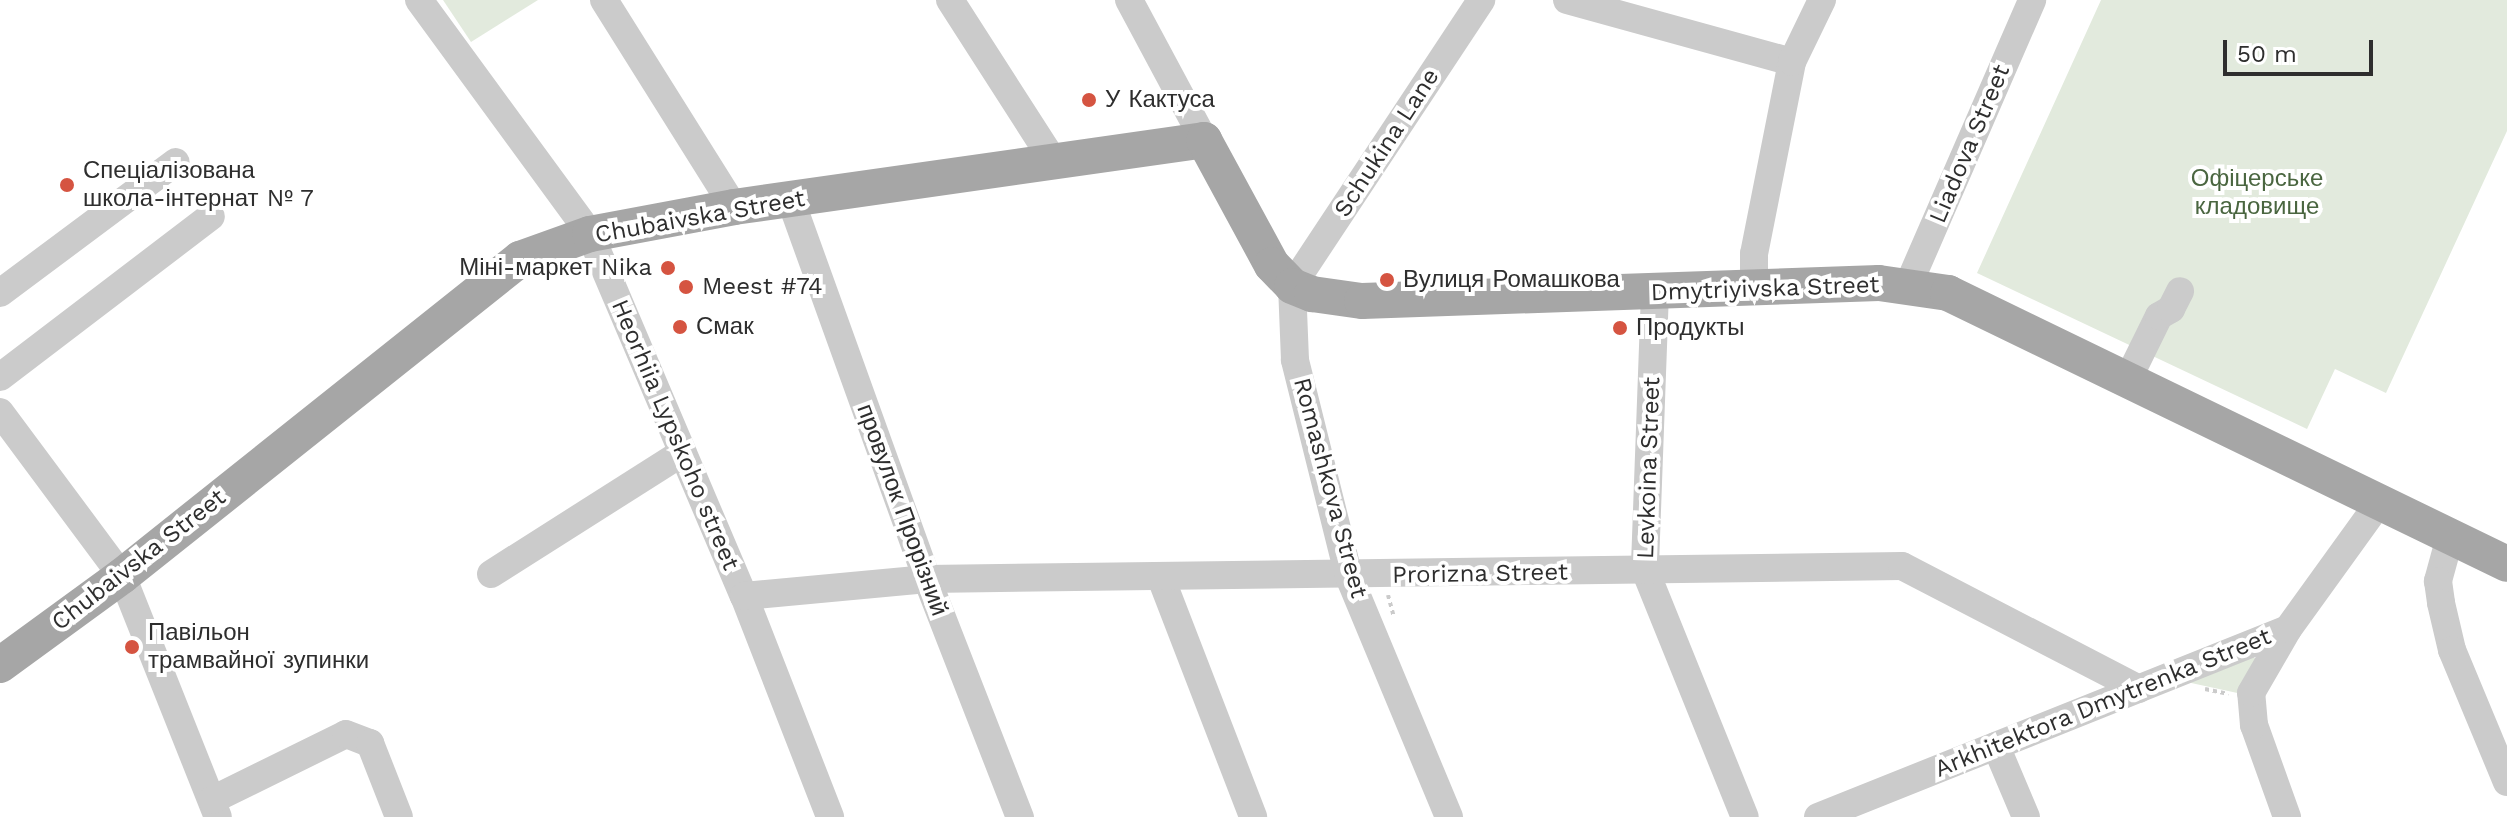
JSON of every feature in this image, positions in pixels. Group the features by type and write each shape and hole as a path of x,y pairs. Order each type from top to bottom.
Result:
{"main road":[{"name":"Chubaivska Street","path":"0,665 122,576 520,259 590,234 734,207 1204,140"},
{"path":"1204,140 1257,243 1292,286"},
{"name":"Dmytriyivska Street","path":"1292,286 1340,301 1864,283 1948,293 1987,308 2507,564"}],"street":[{"name":"Heorhiia Lypskoho street","path":"419,0 590,234 744,596 830,817"},
{"path":"604,0 734,207"},
{"path":"950,0 1054,162"},
{"path":"1129,0 1204,140"},
{"name":"Schukina Lane","path":"1292,286 1481,0"},
{"path":"1567,0 1792,62"},
{"path":"1754,288 1754,254 1792,62 1822,0"},
{"name":"Liadova Street","path":"1907,288 2032,0"},
{"path":"0,293 176,162"},
{"name":"провулок Прорізний","path":"791,201 927,579 1020,817"},
{"path":"0,377 211,216"},
{"name":"Romashkova Street","path":"1292,286 1295,360 1349,577 1449,817"},
{"path":"2128,379 2159,316 2171,309 2180,291"},
{"name":"Levkoina Street","path":"1655,292 1645,570 1745,817"},
{"path":"0,412 122,576 215,808 346,734 370,743 399,817"},
{"path":"491,574 683,452"},
{"name":"Arkhitektora Dmytrenka Street","path":"1818,817 2288,629 2379,503"},
{"path":"2450,537 2439,569 2441,603 2452,650 2507,782"},
{"name":"Prorizna Street","path":"744,596 927,579 1349,577 1902,566 2139,689"},
{"path":"1161,578 1253,817"},
{"path":"2287,817 2250,709 2256,678 2288,629"},
{"path":"1996,746 2026,817"}],"green space":[{"path":"443,0 538,0 471,42"},
{"name":"Офіцерське кладовище","path":"2101,0 2507,0 2507,131 2386,393 2335,369 2307,429 1977,273"},
{"path":"2247,649 2259,663 2242,694 2182,681"}],"place":[{"name":"У Кактуса","path":"1089,100"},
{"name":"Спеціалізована школа-інтернат № 7","path":"67,185"},
{"name":"Міні-маркет Nika","path":"668,268"},
{"name":"Вулиця Ромашкова","path":"1387,280"},
{"name":"Meest #74","path":"686,287"},
{"name":"Смак","path":"680,327"},
{"name":"Продукты","path":"1620,328"},
{"name":"Павільон трамвайної зупинки","path":"132,647"}]}
